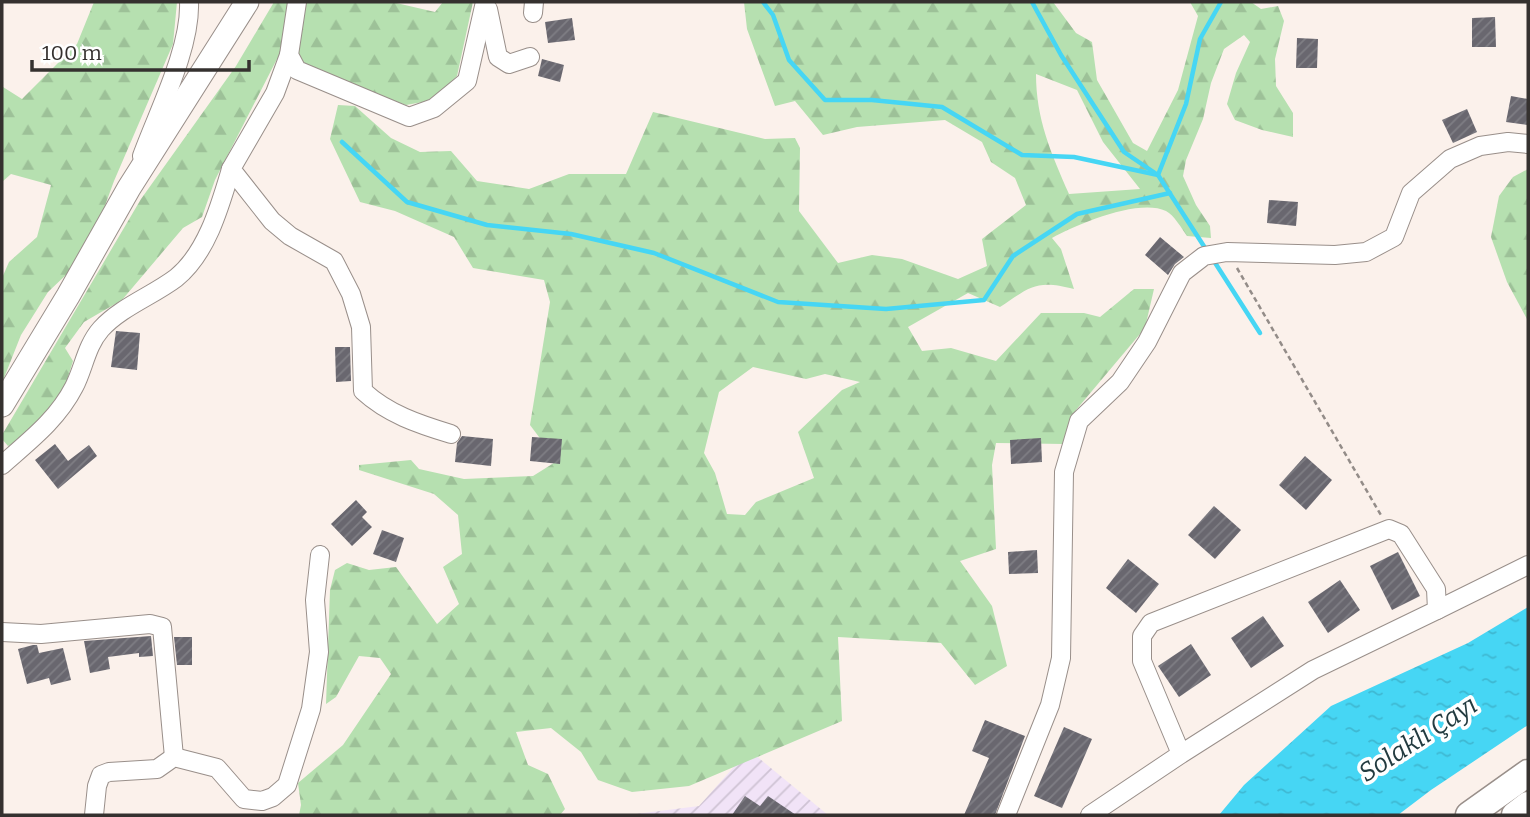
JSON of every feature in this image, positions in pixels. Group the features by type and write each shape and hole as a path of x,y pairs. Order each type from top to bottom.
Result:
{"highway":[{"path":"1469,815 1528,773"},
{"path":"1515,815 1528,805"}],"main road":[{"path":"2,405 129,188 247,2"}],"street":[{"path":"129,188 179,58 190,17 189,2"},
{"path":"2,465 41,431 62,408 76,384 90,345 100,329 177,277 199,253 231,169 275,93 289,55 298,2"},
{"path":"289,55 297,70 409,117 433,108 467,80 486,2"},
{"path":"486,2 498,57 509,64 530,57"},
{"path":"1006,815 1050,705 1061,658 1064,472 1079,421 1120,382 1147,342 1182,273 1203,256 1227,252 1335,255 1366,251 1394,237 1412,193 1450,159 1480,146 1508,142 1528,144"},
{"path":"231,169 272,221 312,250 334,261 351,294 362,327 363,391 379,405 416,424 451,434"},
{"path":"1181,754 1142,661 1142,636 1151,622 1389,529 1401,534 1436,589 1437,610"},
{"path":"174,757 217,768 244,799 257,808 286,785 311,709 319,652 315,600 320,555"},
{"path":"1090,815 1313,670 1528,565"},
{"path":"2,632 41,634 150,624 162,627 174,757"},
{"path":"94,815 101,775 109,772 158,769 174,757"}],"path":[{"path":"1227,252 1260,304 1389,529"}],"shaded area":[{"path":"749,750 828,815 628,815 699,806"}],"green space":[{"path":"94,2 177,2 173,44 114,181 87,255 48,292 21,335 2,383 2,278 9,262 37,237 51,185 11,174 2,182 2,83 3,87 22,99 77,44"},
{"path":"274,2 392,2 435,12 443,2 473,2 457,76 434,100 406,105 363,90 308,65 277,59 215,180 202,217 183,228 122,300 84,322 65,348 73,361 64,390 23,439 8,446 2,435 141,199 236,66"},
{"path":"744,2 1053,2 1076,33 1092,42 1097,80 1133,143 1147,151 1178,90 1198,16 1190,2 1251,2 1261,9 1278,6 1284,21 1275,59 1276,86 1293,113 1293,137 1235,120 1227,104 1236,73 1250,42 1244,35 1224,49 1183,176 1196,205 1210,226 1211,238 1187,236 1169,213 1154,208 1108,214 1052,238 1061,249 1074,289 1042,285 1019,294 1000,307 968,293 908,327 922,351 951,348 996,361 1041,313 1084,313 1100,317 1134,289 1154,289 1145,328 1076,410 1063,444 996,443 992,465 996,549 960,561 992,606 1007,666 975,685 941,643 838,637 842,721 689,786 632,792 598,780 581,752 551,728 516,732 528,765 548,774 565,809 560,815 299,815 301,805 298,783 343,745 391,674 380,658 359,656 336,697 326,704 330,590 335,570 347,563 369,570 396,567 437,624 459,604 443,567 462,554 458,515 434,494 359,470 359,465 411,460 419,469 464,479 533,476 557,461 530,425 550,302 544,280 473,268 454,237 395,211 360,202 330,139 338,105 355,106 391,138 420,152 451,151 477,181 529,189 569,174 626,174 653,112 765,139 795,138 800,148 799,211 838,263 872,255 902,259 958,279 987,266 982,239 1026,205 1015,178 991,162 982,142 945,120 857,127 823,135 795,101 775,106 747,29","holes":["1036,74 1077,90 1103,142 1140,189 1069,194 1042,121","753,367 806,379 825,374 860,382 842,390 798,432 814,478 756,502 745,515 727,514 715,473 704,453 719,392"]},
{"path":"1528,169 1528,321 1507,282 1491,237 1499,196 1513,177"}],"water":[{"name":"Solaklı Çayı","path":"1528,607 1528,725 1398,815 1219,815 1244,785 1331,706 1468,643"}],"building":[{"path":"1495,17 1496,47 1472,47 1472,18"},
{"path":"572,18 575,40 548,43 545,22"},
{"path":"1297,38 1318,39 1317,68 1296,68"},
{"path":"542,59 564,65 560,82 538,76"},
{"path":"1511,96 1528,99 1528,125 1506,122"},
{"path":"1467,109 1477,132 1453,143 1442,120"},
{"path":"1269,200 1298,202 1296,226 1267,223"},
{"path":"1160,237 1184,257 1168,275 1145,255"},
{"path":"116,331 140,333 137,370 111,367"},
{"path":"335,347 350,347 351,381 336,382"},
{"path":"462,436 493,439 491,466 455,462 457,443"},
{"path":"532,437 562,439 560,464 530,461"},
{"path":"1041,438 1042,462 1011,464 1010,440"},
{"path":"55,444 68,461 89,445 97,456 58,489 35,460"},
{"path":"1305,456 1332,480 1306,510 1279,485"},
{"path":"356,500 367,512 362,517 372,527 352,546 331,524"},
{"path":"1214,506 1241,530 1215,559 1188,535"},
{"path":"382,530 404,538 396,562 373,554"},
{"path":"1037,550 1038,573 1009,574 1008,552"},
{"path":"1398,552 1420,596 1392,610 1370,566"},
{"path":"1128,559 1159,584 1136,613 1106,588"},
{"path":"1340,580 1360,610 1328,633 1308,602"},
{"path":"1263,616 1284,646 1251,668 1231,638"},
{"path":"151,636 153,656 139,657 139,653 108,657 110,669 90,673 84,641"},
{"path":"174,637 192,637 192,665 177,665"},
{"path":"1191,644 1211,675 1179,697 1158,666"},
{"path":"37,645 39,653 63,648 71,680 51,685 49,678 27,684 18,649"},
{"path":"985,720 1025,736 995,815 964,815 989,758 972,751"},
{"path":"1064,727 1092,739 1062,808 1034,796"},
{"path":"745,796 760,806 768,796 796,815 732,815"}],"waterway":[{"path":"763,2 773,15 789,60 825,100 872,100 942,107 1022,155 1074,157 1158,175"},
{"path":"1032,2 1061,55 1124,152 1155,173"},
{"path":"1207,251 1158,175 1186,104 1200,39 1221,2"},
{"path":"342,142 407,202 487,225 571,234 654,253 778,302 886,309 984,300 1013,256 1077,214 1170,193"},
{"path":"1212,258 1260,333"}]}
